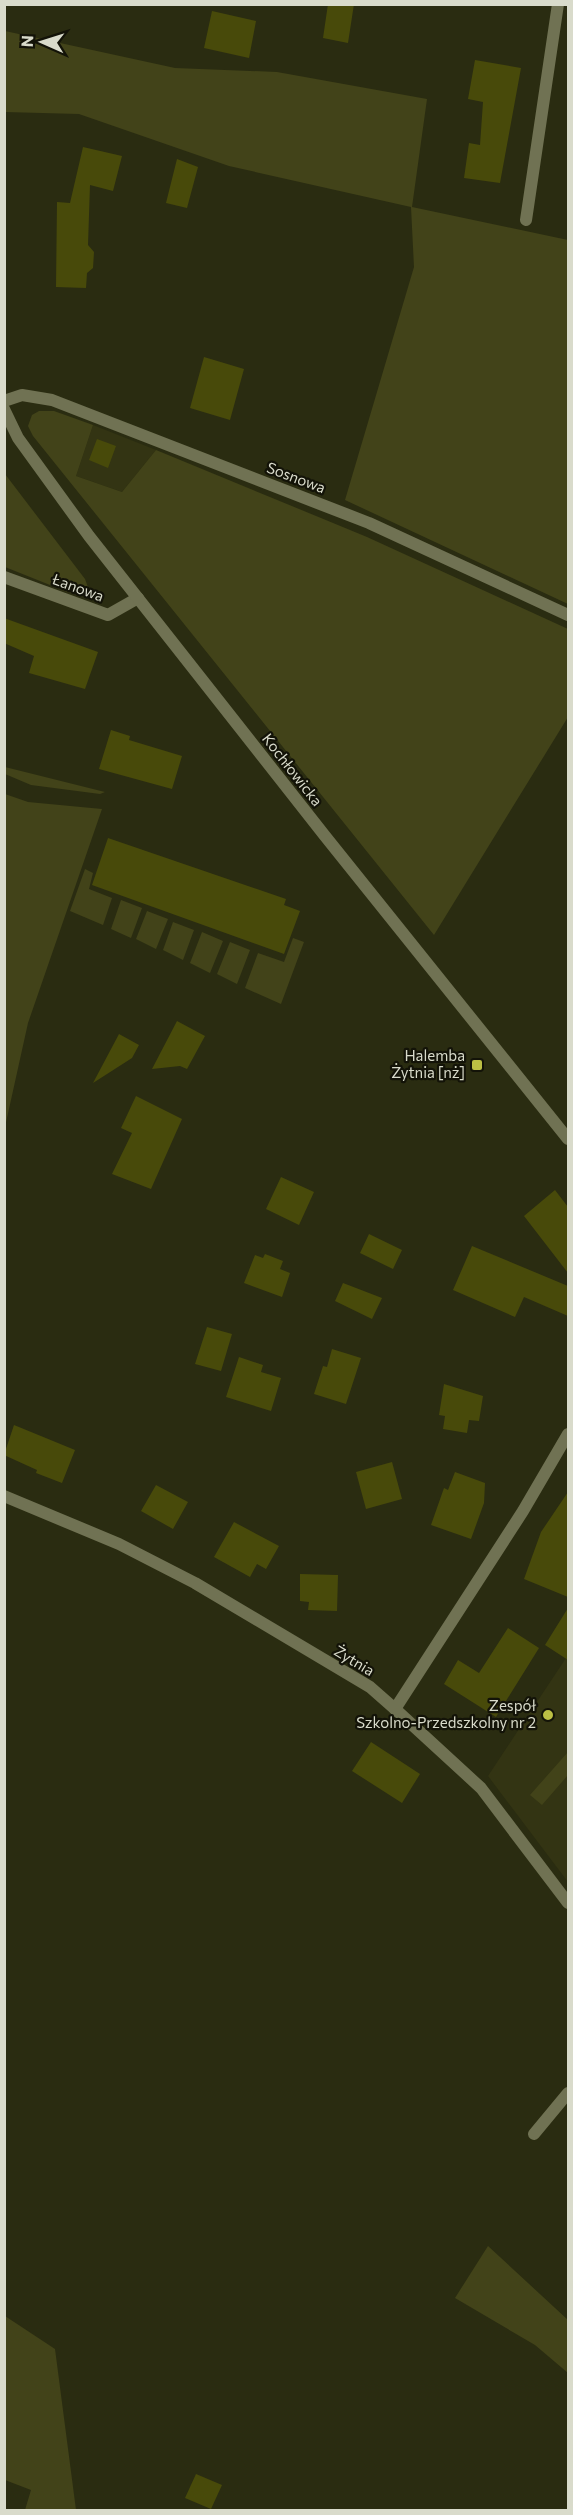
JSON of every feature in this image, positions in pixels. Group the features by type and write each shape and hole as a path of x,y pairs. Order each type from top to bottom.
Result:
{"street":[{"path":"526,220 558,4"},
{"name":"Sosnowa","path":"4,400 22,396 52,400 369,523 568,615"},
{"name":"Kochłowicka","path":"4,410 18,438 138,598 568,1139"},
{"name":"Łanowa","path":"4,577 108,615 138,598"},
{"path":"395,1709 523,1511 568,1434"},
{"name":"Żytnia","path":"4,1496 119,1544 195,1583 370,1687 481,1788 568,1903"},
{"path":"534,2134 568,2092"}],"shaded area":[{"path":"5,31 175,68 277,72 427,99 412,207 568,240 568,604 345,500 414,267 411,207 229,166 79,114 5,112"},
{"path":"39,411 54,411 93,425 76,476 122,492 156,450 367,537 568,629 568,717 434,935 33,436 28,426 32,415"},
{"path":"93,425 156,450 122,492 76,476"},
{"path":"5,474 85,579 89,590 70,593 5,567"},
{"path":"5,767 105,792 100,794 31,785 5,774"},
{"path":"5,794 28,802 102,809 28,1023 5,1127"},
{"path":"85,869 93,873 89,889 112,898 103,925 70,911"},
{"path":"121,900 142,908 131,938 111,929"},
{"path":"147,911 168,919 156,949 136,939"},
{"path":"173,922 194,930 183,960 163,950"},
{"path":"202,932 223,941 210,973 190,963"},
{"path":"293,938 304,942 281,1004 245,988 258,953 284,962"},
{"path":"230,942 250,950 237,984 217,974"},
{"name":"Zespół Szkolno-Przedszkolny nr 2","path":"568,1655 568,1882 488,1776"},
{"path":"568,1752 568,1775 542,1805 530,1795"},
{"path":"488,2246 568,2320 568,2373 535,2345 455,2298"},
{"path":"5,2316 55,2349 76,2510 25,2510 31,2490 5,2480"}],"building":[{"path":"328,4 354,4 348,43 323,38"},
{"path":"212,11 256,21 249,58 204,48"},
{"path":"475,60 521,68 500,183 464,178 469,143 480,145 483,102 468,99"},
{"path":"83,147 122,156 113,191 90,185 88,245 94,252 93,268 87,273 86,288 56,287 57,202 70,203"},
{"path":"177,159 198,167 187,208 166,203"},
{"path":"204,357 244,369 230,420 190,408"},
{"path":"97,439 116,446 108,468 89,460"},
{"path":"4,618 98,652 85,689 29,673 34,656 4,643"},
{"path":"111,730 130,736 129,740 182,756 172,789 99,769"},
{"path":"108,838 286,899 284,905 300,911 284,954 92,885"},
{"path":"177,1021 205,1036 187,1069 180,1066 152,1069"},
{"path":"119,1034 139,1045 132,1058 93,1083"},
{"path":"136,1096 182,1119 151,1189 112,1174 132,1133 121,1128"},
{"path":"281,1177 314,1192 299,1225 266,1209"},
{"path":"555,1190 568,1207 568,1273 524,1216"},
{"path":"369,1234 402,1250 393,1269 360,1253"},
{"path":"472,1246 568,1286 568,1316 524,1297 515,1317 453,1290"},
{"path":"265,1254 283,1261 280,1269 290,1273 282,1297 244,1283 255,1255 263,1258"},
{"path":"343,1283 382,1298 372,1319 335,1301"},
{"path":"207,1327 232,1334 221,1371 195,1364"},
{"path":"332,1349 361,1358 346,1404 314,1394 323,1366 327,1367"},
{"path":"239,1357 263,1365 261,1372 281,1378 271,1411 226,1397"},
{"path":"444,1384 483,1396 479,1421 469,1420 467,1433 443,1429 445,1416 439,1415"},
{"path":"14,1425 75,1450 62,1483 36,1473 37,1470 4,1455"},
{"path":"392,1462 402,1499 366,1509 356,1472"},
{"path":"455,1472 485,1483 484,1503 471,1539 431,1525 444,1488 448,1490"},
{"path":"156,1485 188,1502 173,1529 141,1511"},
{"path":"568,1492 568,1597 524,1579 541,1532"},
{"path":"234,1522 279,1546 266,1569 257,1564 250,1577 214,1557"},
{"path":"300,1574 338,1575 337,1611 308,1610 309,1602 300,1601"},
{"path":"568,1608 568,1660 545,1645"},
{"path":"508,1628 539,1648 496,1717 444,1684 458,1660 479,1673"},
{"path":"371,1742 420,1774 402,1803 352,1771"},
{"path":"196,2474 222,2485 211,2509 185,2498"}],"place":[{"name":"Halemba Żytnia [nż]","path":"477,1065"},
{"name":"Zespół Szkolno-Przedszkolny nr 2","path":"548,1715"}]}
